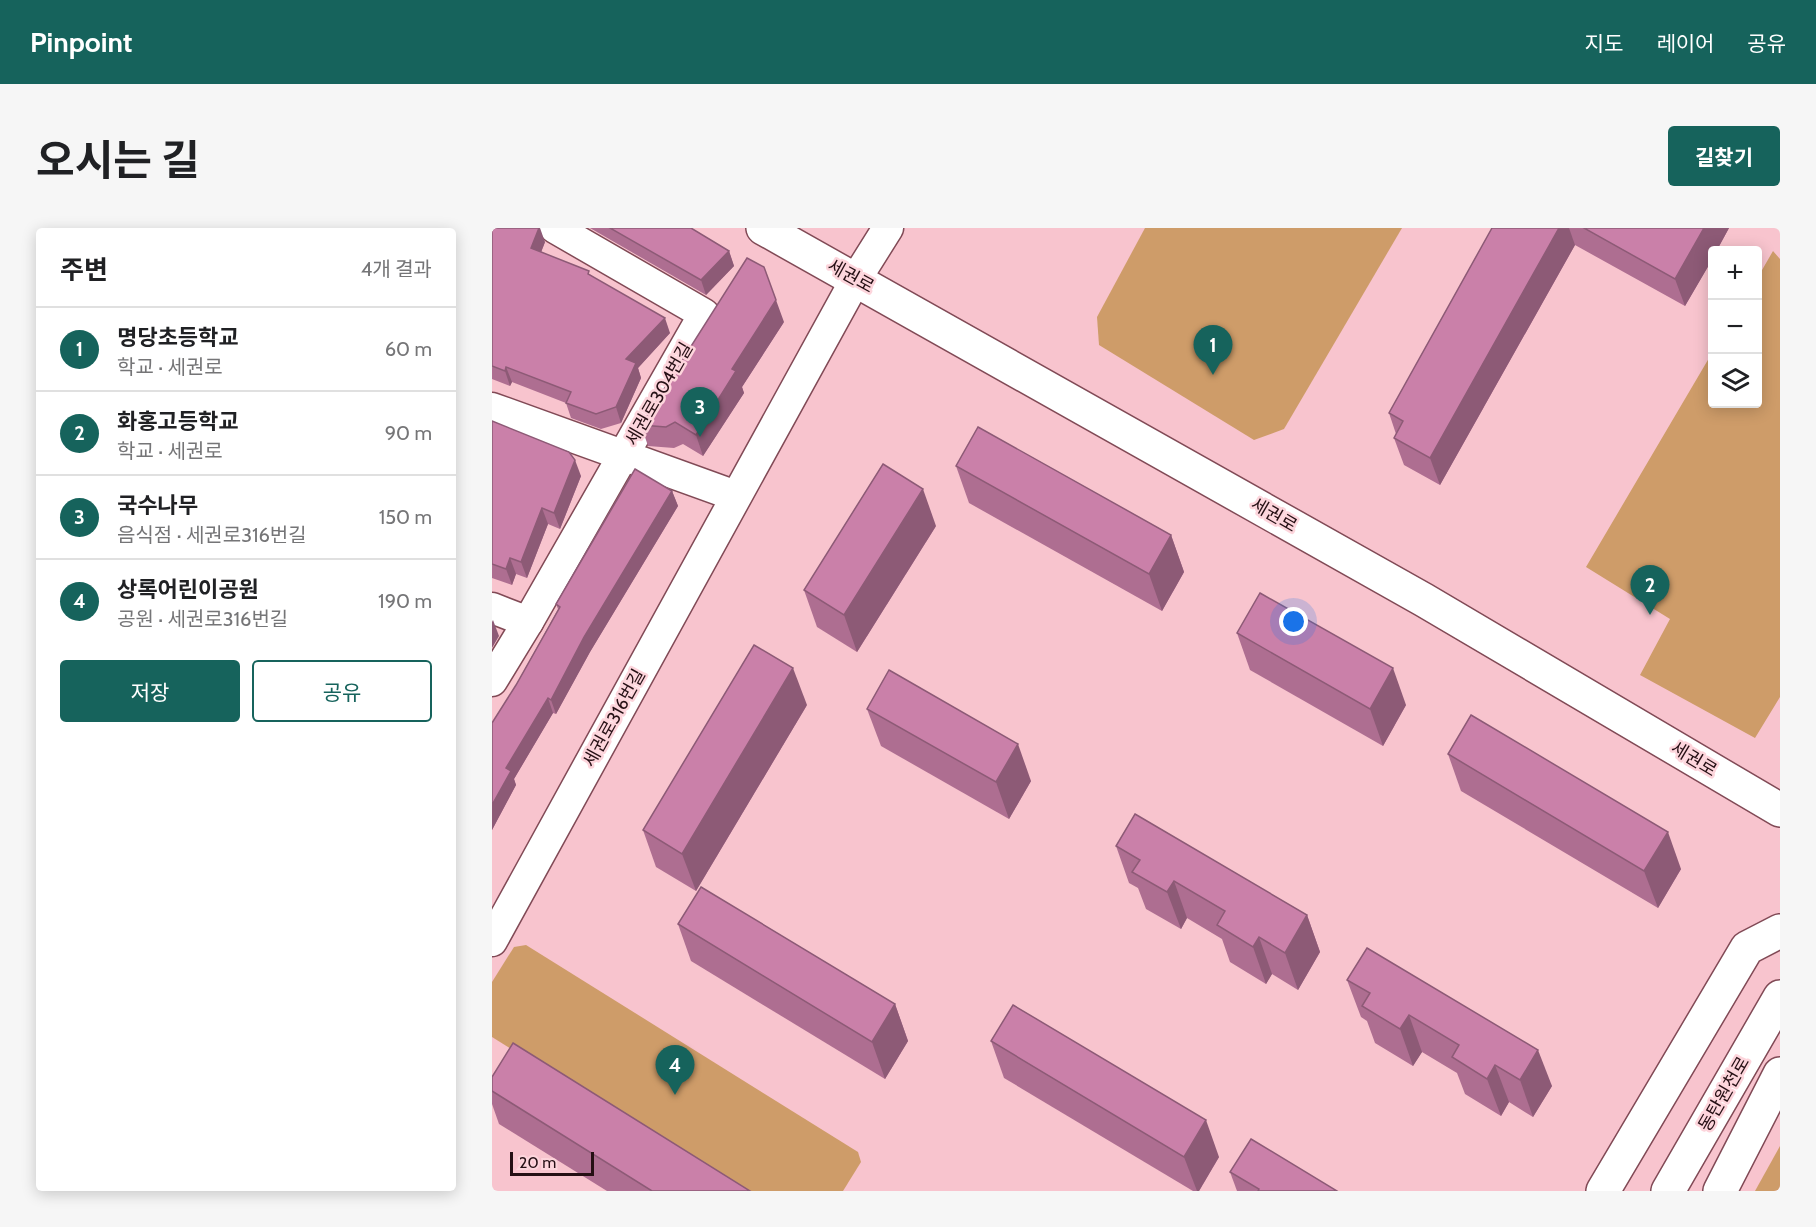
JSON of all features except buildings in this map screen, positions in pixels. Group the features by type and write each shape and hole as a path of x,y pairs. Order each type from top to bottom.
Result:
{"street":[{"name":"세권로304번길","path":"492,681 704,314 555,228"},
{"name":"세권로","path":"763,228 1414,594 1780,810"},
{"name":"세권로316번길","path":"496,926 856,279 888,228"},
{"path":"492,408 736,496"},
{"path":"492,609 528,622"},
{"path":"1603,1191 1748,948 1780,932"},
{"name":"동탄원천로","path":"1668,1191 1780,997"},
{"path":"1720,1191 1780,1074"}],"shaded area":[{"path":"1145,228 1402,228 1284,429 1254,440 1099,345 1097,317"},
{"path":"1773,251 1780,259 1780,697 1755,738 1640,675 1670,619 1586,567 1708,360 1708,408 1762,408 1762,270"},
{"path":"526,945 858,1152 861,1162 843,1191 739,1191 492,1037 492,982 514,947"},
{"path":"1780,1146 1780,1191 1755,1191"}],"place":[{"name":"명당초등학교","path":"1213,375"},
{"name":"국수나무","path":"700,437"},
{"name":"화홍고등학교","path":"1650,615"},
{"name":"상록어린이공원","path":"675,1095"}]}
